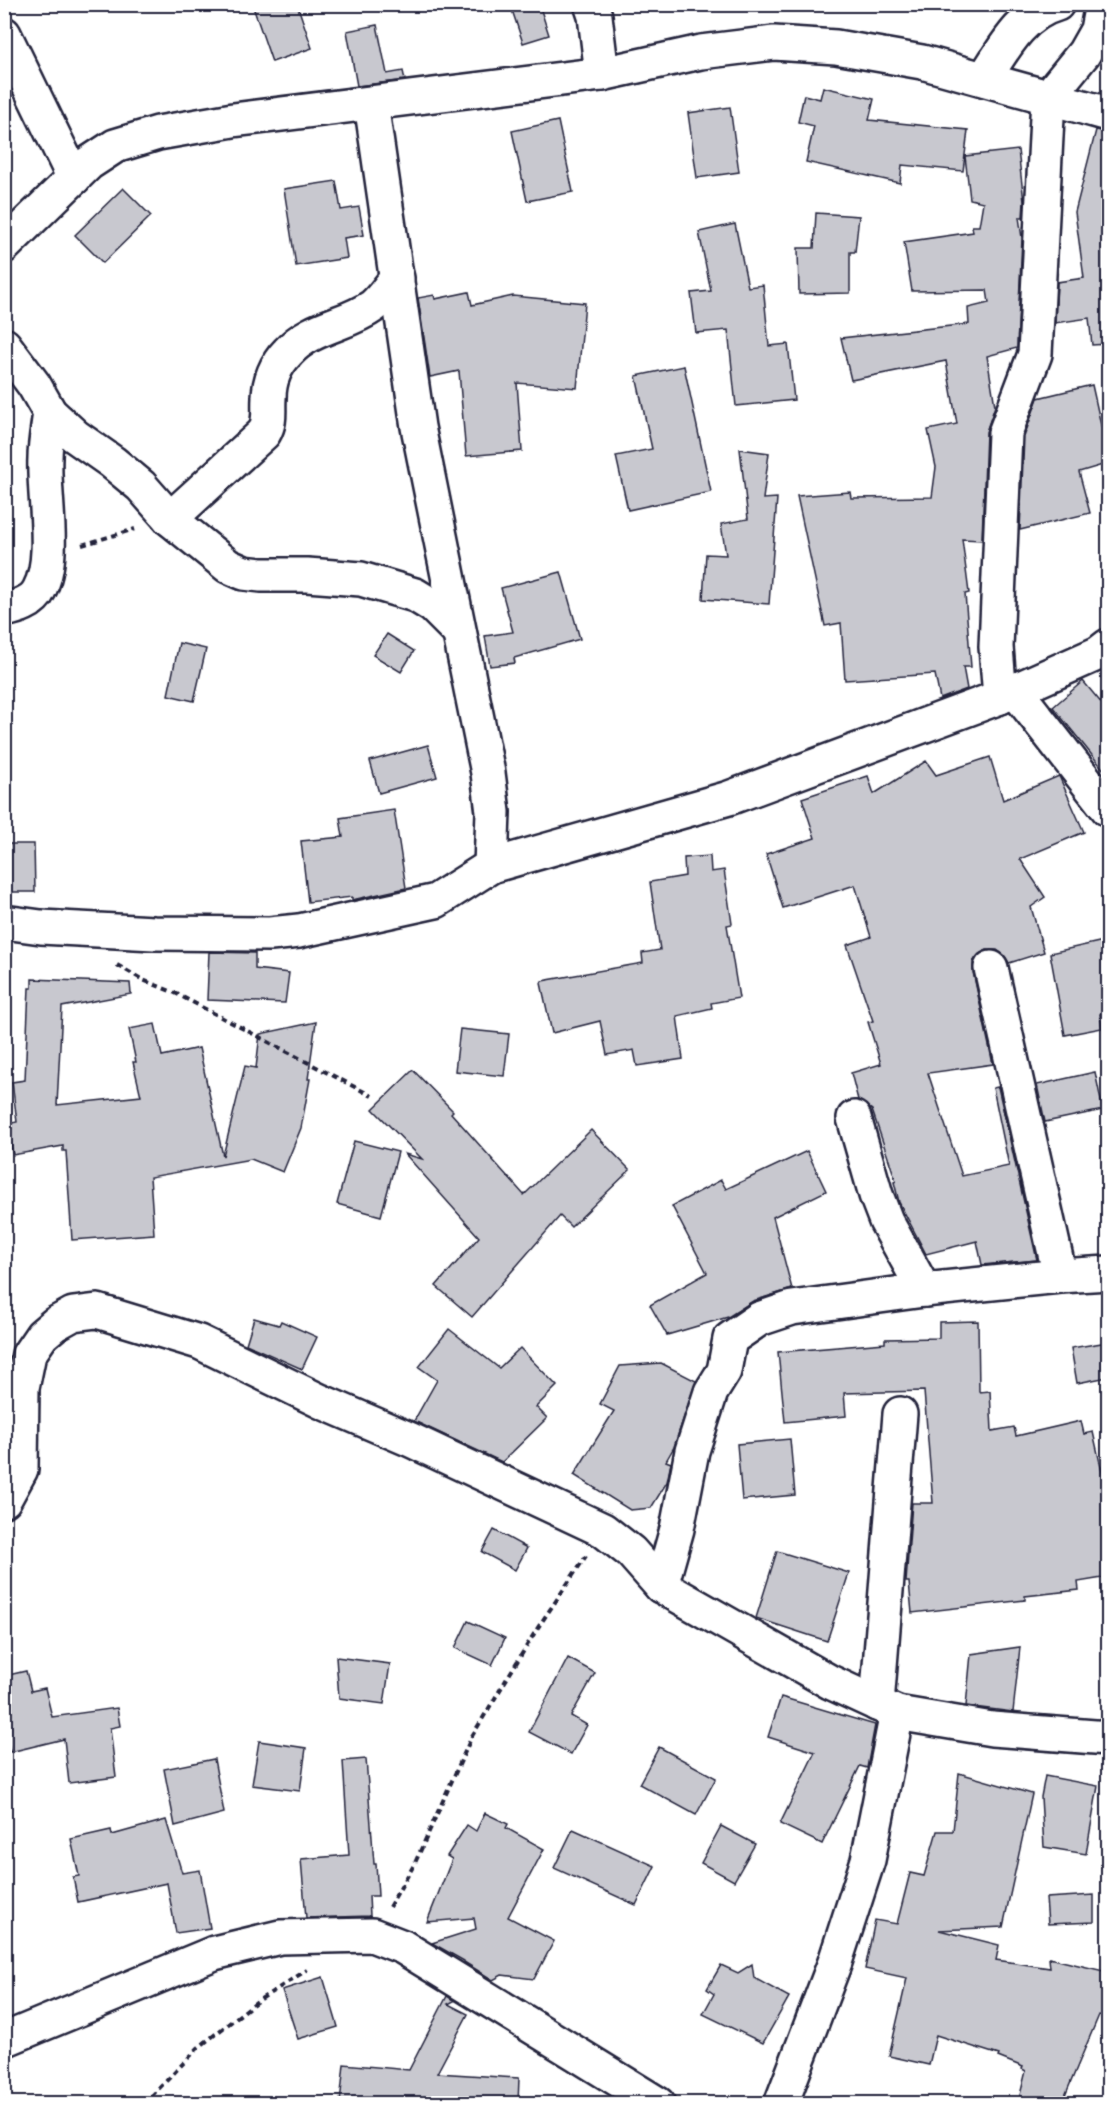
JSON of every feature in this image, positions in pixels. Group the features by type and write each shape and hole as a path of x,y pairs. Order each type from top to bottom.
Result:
{"street":[{"path":"591,4 603,74"},
{"path":"984,79 1006,45 1030,17 1057,4"},
{"path":"1102,4 1097,30 1084,53 1048,97 1035,354 1005,433 996,647 1007,694 1108,809"},
{"path":"4,34 74,178"},
{"path":"4,246 89,163 115,146 158,133 233,120 603,74 701,52 774,43 836,47 912,60 1108,114"},
{"path":"371,103 418,427 492,800 491,866"},
{"path":"170,519 264,433 270,417 268,398 271,378 287,352 320,329 363,312 374,305 397,278"},
{"path":"4,345 34,385 50,413 75,436 141,486 170,519 228,566 244,573 361,579 415,595 433,606 459,632"},
{"path":"4,610 28,602 39,592 44,578 49,553 45,458 50,413"},
{"path":"4,922 41,927 154,933 270,934 299,931 436,901 491,866 729,798 1007,694 1108,646"},
{"path":"661,1586 679,1520 692,1451 711,1392 724,1371 730,1339 759,1318 792,1308 924,1290 1092,1281 991,968"},
{"path":"854,1118 876,1195 886,1221 924,1290"},
{"path":"4,1500 21,1469 22,1388 29,1354 42,1335 55,1324 73,1314 98,1311 199,1342 320,1401 411,1440 603,1530 631,1552 661,1586 830,1682 887,1709 992,1729 1108,1738"},
{"path":"781,2103 835,1962 868,1860 887,1709 900,1414"},
{"path":"4,2040 214,1953 280,1937 372,1935 404,1947 658,2103"}],"path":[{"path":"49,553 170,519"},
{"path":"115,964 372,1096"},
{"path":"372,1935 414,1865 472,1736 537,1629 603,1530"},
{"path":"144,2103 198,2048 256,2002 317,1964"}],"building":[{"path":"252,4 297,4 312,48 272,62"},
{"path":"510,4 539,4 549,35 523,43"},
{"path":"377,25 387,74 403,71 405,80 357,86 347,31"},
{"path":"823,87 874,99 869,120 968,130 963,171 902,165 900,183 806,162 814,126 798,122 804,95 820,99"},
{"path":"730,107 739,172 697,178 688,113"},
{"path":"558,121 573,192 527,201 512,131"},
{"path":"1096,130 1108,132 1108,344 1092,345 1089,318 1055,323 1057,282 1084,278 1075,212"},
{"path":"1018,150 1024,202 1023,217 1019,217 1022,238 1017,348 987,356 995,406 986,432 982,540 962,539 969,593 965,594 971,667 963,667 967,689 940,699 935,674 845,680 841,623 825,626 797,496 850,492 851,498 932,497 936,467 928,430 957,424 946,361 851,380 841,338 969,324 968,308 989,303 987,290 912,291 904,242 973,232 972,226 979,226 983,202 970,199 965,156"},
{"path":"336,181 341,210 359,207 364,235 344,238 347,258 296,266 284,189"},
{"path":"123,188 151,216 103,263 75,235"},
{"path":"816,213 859,216 855,252 850,252 850,293 799,294 798,248 814,248"},
{"path":"735,224 748,287 763,285 769,346 788,344 794,400 736,406 728,330 696,333 691,293 711,291 699,232"},
{"path":"469,292 472,305 513,296 585,303 577,388 517,383 522,451 466,456 459,371 430,377 418,298 434,295 435,299"},
{"path":"684,366 711,492 628,510 616,456 652,449 636,376"},
{"path":"1092,385 1107,452 1103,453 1106,464 1079,472 1090,513 1020,530 1024,437 1038,398"},
{"path":"740,449 769,453 763,499 777,498 769,604 703,599 706,554 726,555 721,524 748,519"},
{"path":"561,572 580,639 514,658 515,663 490,666 485,636 513,632 501,588"},
{"path":"387,634 414,651 401,672 373,655"},
{"path":"179,643 206,649 194,701 168,695"},
{"path":"1083,681 1108,711 1108,775 1053,707"},
{"path":"428,745 437,777 379,793 370,761"},
{"path":"990,757 1003,800 1059,776 1084,832 1020,859 1045,897 1031,907 1044,952 1009,963 997,950 987,950 979,954 973,962 973,972 993,1064 928,1073 962,1176 1009,1166 993,1088 998,1087 1037,1260 982,1265 977,1241 926,1254 899,1202 894,1182 896,1181 872,1110 858,1100 851,1073 881,1064 868,1022 873,1021 847,945 871,937 855,885 783,908 766,854 815,838 802,798 868,776 874,794 926,761 936,775"},
{"path":"394,810 406,888 352,900 352,897 308,902 301,841 343,837 340,818"},
{"path":"4,844 34,844 35,892 4,892"},
{"path":"710,856 711,872 724,870 732,924 727,925 739,998 711,1003 712,1008 677,1016 683,1059 637,1066 634,1050 607,1055 600,1021 552,1033 542,981 643,963 642,953 660,950 650,882 685,876 684,858"},
{"path":"1108,940 1108,1012 1100,1014 1102,1028 1065,1035 1050,953"},
{"path":"209,952 255,953 255,969 289,973 285,1003 207,1000"},
{"path":"32,979 130,983 131,994 62,1007 57,1105 141,1096 133,1062 136,1062 129,1029 155,1024 162,1056 199,1048 223,1156 245,1066 256,1068 260,1034 316,1022 308,1079 310,1079 301,1128 283,1172 251,1159 150,1177 154,1234 72,1240 66,1151 63,1151 63,1146 13,1155 7,1124 17,1122 12,1082 25,1080 29,988 32,988"},
{"path":"460,1029 509,1034 504,1076 455,1071"},
{"path":"413,1070 453,1111 451,1113 524,1195 591,1130 630,1170 571,1227 560,1216 472,1317 436,1286 479,1237 405,1154 422,1159 373,1109"},
{"path":"1095,1072 1103,1110 1045,1122 1037,1085"},
{"path":"354,1141 398,1152 381,1216 337,1204"},
{"path":"807,1151 826,1191 773,1217 792,1289 753,1301 728,1317 667,1335 650,1305 707,1273 672,1206 721,1180 726,1189"},
{"path":"254,1318 279,1325 281,1321 317,1337 302,1369 246,1344"},
{"path":"978,1321 979,1392 990,1391 992,1431 1014,1427 1016,1436 1081,1421 1084,1434 1093,1432 1108,1498 1108,1577 1078,1582 1079,1590 1025,1596 1025,1600 912,1613 909,1582 906,1582 912,1503 933,1503 924,1391 844,1393 846,1416 785,1422 778,1352 885,1343 885,1339 939,1338 939,1322"},
{"path":"449,1329 499,1368 520,1348 557,1386 536,1407 547,1418 502,1462 414,1421 437,1380 419,1367"},
{"path":"1108,1342 1108,1377 1077,1383 1071,1348"},
{"path":"661,1363 696,1381 674,1447 666,1461 671,1463 667,1482 651,1508 630,1510 574,1475 614,1411 600,1404 620,1366"},
{"path":"790,1439 795,1495 742,1500 737,1444"},
{"path":"494,1530 527,1548 515,1570 482,1552"},
{"path":"777,1551 849,1573 827,1641 756,1618"},
{"path":"468,1621 505,1638 492,1665 455,1648"},
{"path":"1020,1647 1013,1712 966,1706 971,1654"},
{"path":"336,1657 390,1664 384,1704 339,1698"},
{"path":"568,1658 595,1673 571,1716 587,1725 571,1754 529,1732"},
{"path":"26,1671 31,1691 45,1688 52,1717 117,1708 120,1726 110,1728 116,1777 69,1783 64,1739 10,1752 4,1726 4,1676"},
{"path":"781,1697 875,1725 867,1768 860,1766 822,1844 780,1824 815,1752 768,1737"},
{"path":"259,1741 306,1748 300,1791 252,1785"},
{"path":"659,1747 716,1778 696,1815 639,1784"},
{"path":"214,1759 224,1813 175,1826 164,1769"},
{"path":"366,1759 378,1896 369,1896 370,1916 306,1918 301,1859 349,1855 343,1761"},
{"path":"959,1773 1032,1794 1003,1927 939,1930 999,1945 996,1960 1050,1968 1049,1958 1108,1972 1108,2017 1099,2015 1062,2103 1018,2103 1026,2071 1022,2069 1023,2067 998,2057 999,2055 936,2035 929,2065 889,2056 907,1978 865,1969 875,1920 897,1924 910,1873 924,1876 937,1831 953,1831"},
{"path":"1045,1776 1098,1786 1086,1854 1044,1847 1041,1797"},
{"path":"485,1813 508,1824 506,1828 544,1849 508,1917 554,1941 534,1979 502,1975 493,1980 432,1943 476,1929 474,1918 427,1922 452,1859 447,1856 467,1825 476,1831"},
{"path":"166,1820 182,1873 200,1870 210,1928 176,1933 167,1883 78,1902 73,1877 79,1876 71,1839 111,1830 112,1835"},
{"path":"721,1826 755,1844 734,1881 701,1863"},
{"path":"573,1829 655,1866 636,1905 554,1868"},
{"path":"1094,1895 1094,1922 1048,1924 1046,1898"},
{"path":"752,1964 754,1978 789,1997 763,2043 703,2014 714,1994 707,1989 721,1965 738,1973"},
{"path":"323,1977 338,2027 298,2039 282,1990"},
{"path":"447,1996 454,2001 448,2004 468,2014 437,2073 519,2078 518,2103 340,2103 344,2064 409,2070"}]}
